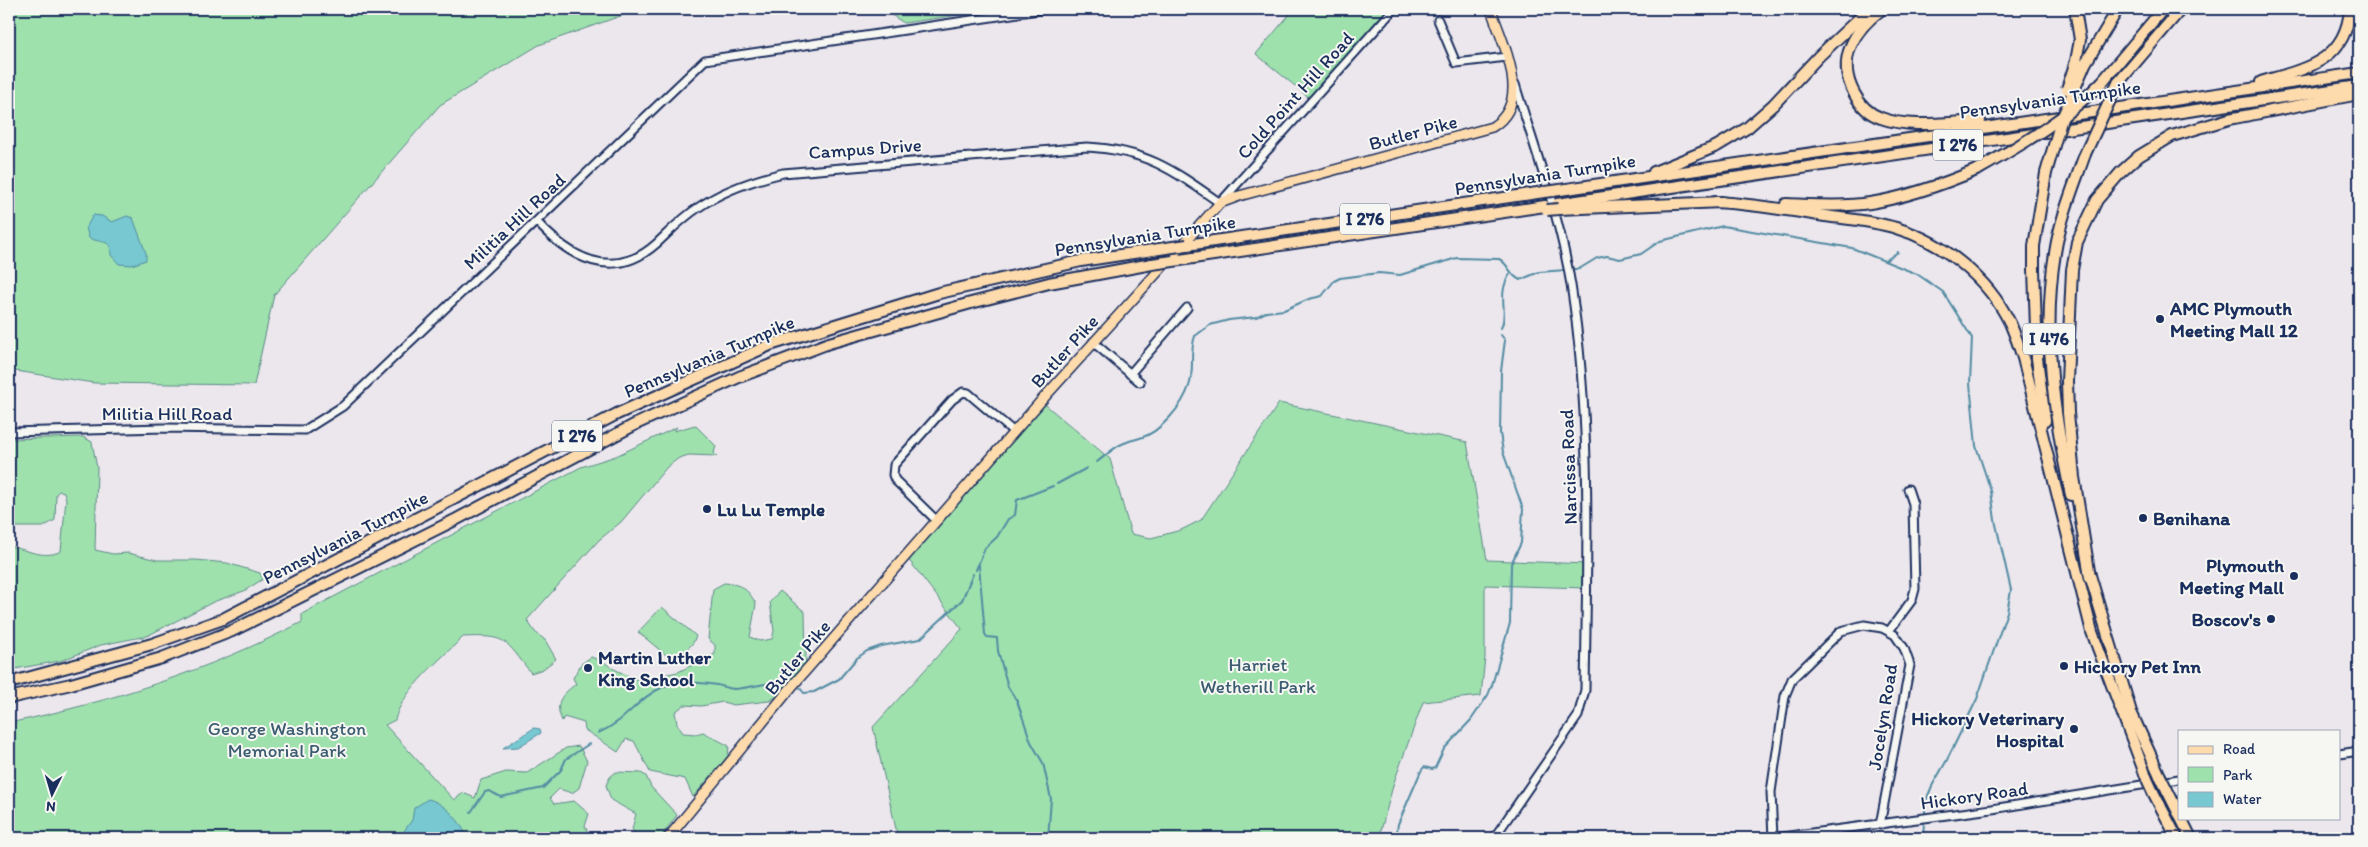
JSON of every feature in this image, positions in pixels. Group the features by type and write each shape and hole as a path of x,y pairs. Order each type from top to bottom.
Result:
{"highway":[{"path":"1638,178 1717,146 1747,128 1773,105 1819,56 1869,9"},
{"path":"1882,9 1861,28 1855,38 1846,64 1847,79 1851,88 1867,110 1883,119 1908,123 2021,121"},
{"path":"2075,9 2080,40 2080,62"},
{"path":"2080,62 2118,9"},
{"name":"I 476","path":"2163,9 2152,23 2118,83 2085,154 2055,250 2050,284 2049,333 2064,462 2090,578 2131,712 2178,812"},
{"path":"2118,83 2181,9"},
{"path":"2228,92 2297,71 2326,57 2343,38 2350,9"},
{"path":"1558,207 1716,202 1823,205 1868,203 1900,197 1937,186 1979,169 2044,131 2087,97 2102,82 2152,23"},
{"name":"I 476","path":"2080,62 2056,122 2034,246 2037,358 2052,465 2065,529 2092,632 2153,792 2177,838"},
{"name":"Pennsylvania Turnpike","path":"9,683 143,647 223,619 617,414 770,345 939,293 1081,261 2021,121 2359,73"},
{"name":"Pennsylvania Turnpike","path":"9,698 71,684 162,658 232,631 457,519 636,424 739,377 829,343 971,303 1049,283 1152,264 1486,215 1558,207 2359,86"},
{"path":"2090,578 2074,477 2067,380 2072,270 2077,242 2097,200 2121,172 2139,156 2172,136 2228,119 2359,94"},
{"path":"1716,202 1791,210 1893,227 1926,240 1958,261 1982,282 2010,323 2023,358 2052,465"},
{"path":"2182,820 2192,838"}],"main road":[{"name":"Butler Pike","path":"668,838 794,684 936,520 1093,342 1220,203 1239,196 1492,127 1505,117 1511,106 1512,77 1491,9"}],"street":[{"name":"Militia Hill Road","path":"9,432 164,428 304,430 343,406 705,60 1045,9"},
{"name":"Cold Point Hill Road","path":"1220,203 1394,9"},
{"path":"1438,20 1456,63 1507,57"},
{"name":"Narcissa Road","path":"1494,838 1578,716 1584,698 1586,452 1578,350 1569,274 1542,171 1512,77"},
{"name":"Campus Drive","path":"537,222 555,242 575,255 594,262 619,262 647,251 687,215 711,199 745,184 783,173 1087,147 1120,150 1143,156 1168,168 1220,203"},
{"path":"1130,374 1187,308"},
{"path":"1093,342 1140,382"},
{"path":"936,520 895,480 893,475 894,465 952,400 963,392 968,393 1014,432"},
{"path":"1773,838 1772,792 1785,696 1792,679 1841,631 1864,625 1889,631 1908,605 1915,589 1913,504 1908,489"},
{"name":"Jocelyn Road","path":"1880,825 1910,673 1904,648 1889,631"},
{"path":"2340,754 2359,751"},
{"name":"Hickory Road","path":"1773,838 1880,825 2178,779"}],"green space":[{"path":"9,9 640,9 539,45 440,105 274,295 254,385 94,383 9,370"},
{"path":"882,9 986,9 986,11 904,23"},
{"path":"1294,9 1394,9 1312,100 1256,54"},
{"name":"Harriet Wetherill Park","path":"1041,401 1110,459 1131,534 1151,538 1181,530 1201,520 1279,403 1467,442 1487,560 1586,564 1586,588 1485,585 1485,657 1481,696 1423,702 1394,782 1379,838 898,838 873,727 962,629 905,555"},
{"name":"George Washington Memorial Park","path":"695,425 716,446 714,453 717,456 689,455 679,458 667,467 621,522 599,540 527,620 535,632 545,640 556,659 543,669 531,673 504,642 489,637 463,637 414,686 405,697 395,720 385,725 454,800 463,793 475,798 481,780 506,772 527,773 566,748 579,746 587,761 579,788 572,793 559,789 550,798 554,804 574,801 589,814 585,826 591,838 9,838 9,723 47,715 159,683 232,655 302,622 302,614 581,467 616,456 677,427 674,431"},
{"path":"83,437 92,442 97,468 95,550 113,554 128,553 157,560 196,560 227,563 260,573 263,579 244,591 213,602 147,636 101,645 60,661 9,670 9,546 41,554 61,551 66,499 64,492 59,491 56,494 55,520 43,527 9,527 9,439"},
{"path":"724,583 743,588 753,599 756,604 750,637 760,641 772,639 774,631 770,602 780,591 805,612 806,662 778,696 769,701 733,705 723,702 701,706 684,705 675,712 677,724 683,733 696,734 703,732 729,746 728,756 693,797 685,779 650,772 634,741 626,739 618,752 585,730 584,723 564,717 562,721 559,704 566,692 576,684 573,678 581,664 591,657 637,680 678,672 715,654 715,645 708,639 713,589"},
{"path":"662,607 696,636 693,643 677,660 667,656 638,632"},
{"path":"616,772 641,773 646,776 651,787 677,815 660,838 638,838 632,829 636,814 611,800 606,785 610,777"}],"water":[{"path":"93,215 102,216 112,222 127,216 133,218 146,253 146,260 132,265 119,264 111,255 110,245 89,238 86,228"},
{"path":"534,728 540,729 541,733 518,747 503,748"},
{"path":"428,799 441,805 452,814 467,838 399,838 412,820 414,808"}],"waterway":[{"path":"1571,269 1579,269 1597,258 1607,256 1620,259 1641,254 1660,241 1723,226 1852,248 1917,274 1943,292 1972,338 1970,383 1976,446 1991,491 1995,520 2011,590 2007,612 1977,699 1932,786 1925,803 1925,813"},
{"path":"1885,261 1898,252"},
{"path":"1097,462 1126,442 1148,435 1170,417 1182,401 1191,380 1192,349 1195,336 1210,325 1229,320 1256,317 1266,312 1284,310 1309,299 1322,296 1334,281 1340,278 1379,273 1400,275 1457,258 1499,259 1520,280 1539,272 1566,270"},
{"path":"1501,328 1504,315 1504,289 1510,274"},
{"path":"1396,838 1398,824 1421,771 1424,767 1435,768 1444,749 1471,720 1488,695 1510,623 1511,564 1521,543 1523,509 1503,452 1500,433 1501,371 1505,340 1501,335"},
{"path":"1057,484 1087,468"},
{"path":"976,570 985,548 997,537 1008,519 1015,515 1017,500 1053,486"},
{"path":"979,565 985,634 987,637 997,638 998,651 1008,687 1017,701 1031,742 1043,763 1051,799 1048,838"},
{"path":"800,688 804,693 814,692 839,679 857,658 867,651 881,646 920,639 962,600 973,574"},
{"path":"598,733 616,723 646,697 670,685 683,682 697,682 736,689 789,680"},
{"path":"471,812 485,792 489,791 501,797 543,788 561,770 566,759 589,744"},
{"path":"1923,838 1924,823"}],"place":[{"name":"AMC Plymouth Meeting Mall 12","path":"2160,319"},
{"name":"Lu Lu Temple","path":"707,509"},
{"name":"Benihana","path":"2143,518"},
{"name":"Plymouth Meeting Mall","path":"2294,576"},
{"name":"Boscov's","path":"2271,619"},
{"name":"Hickory Pet Inn","path":"2064,666"},
{"name":"Martin Luther King School","path":"588,668"},
{"name":"Hickory Veterinary Hospital","path":"2074,729"}]}
